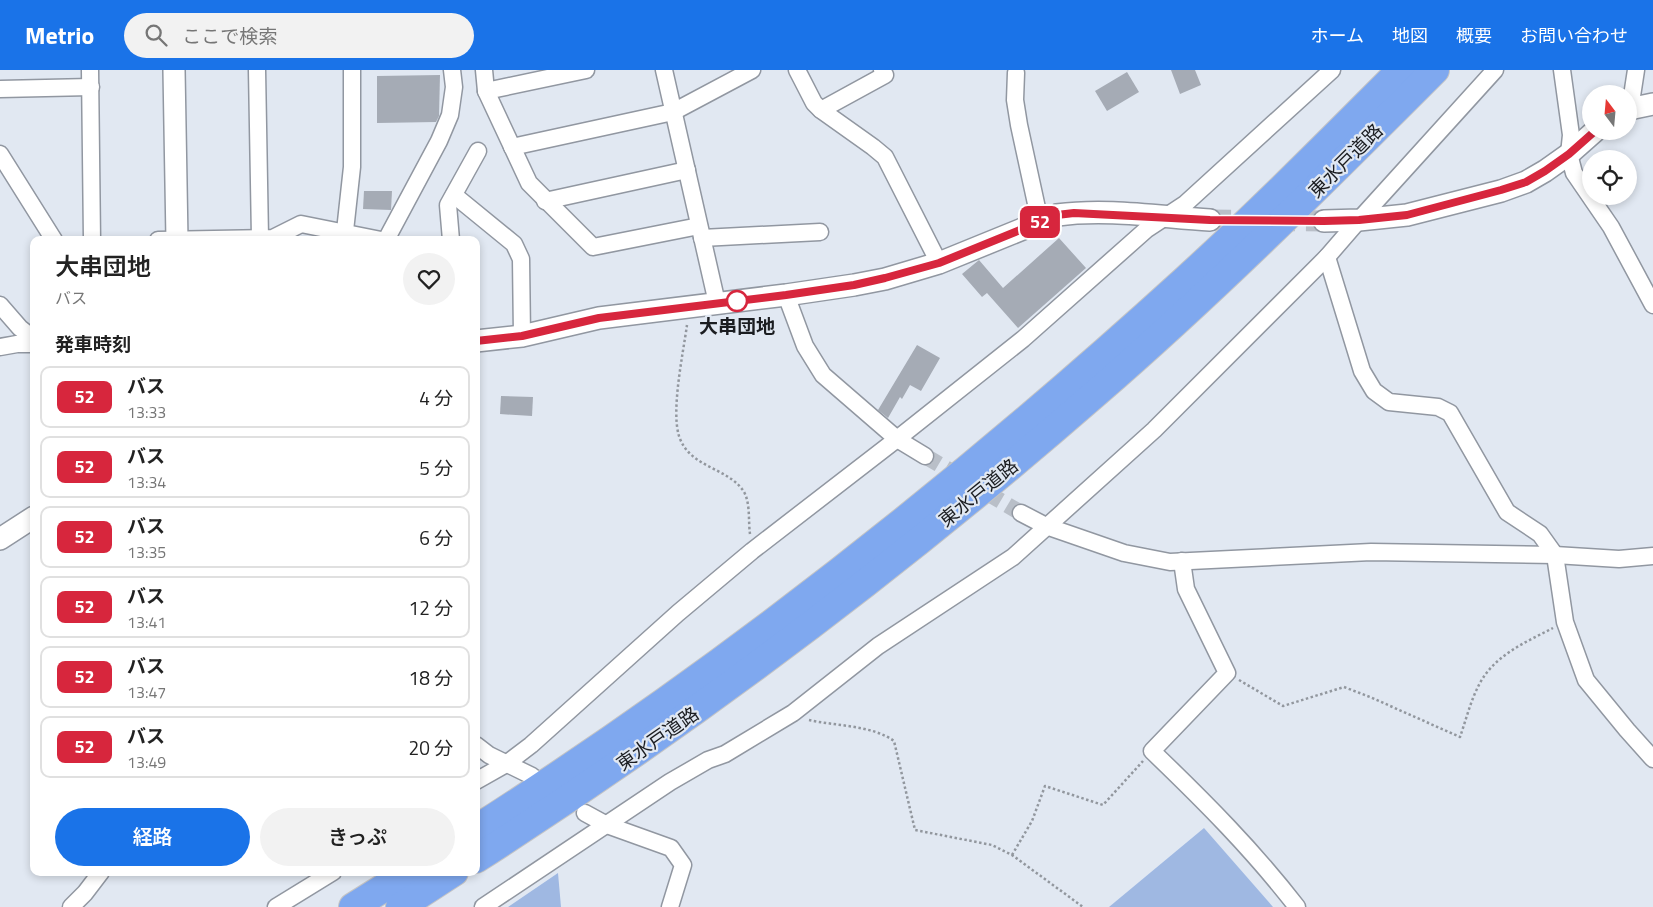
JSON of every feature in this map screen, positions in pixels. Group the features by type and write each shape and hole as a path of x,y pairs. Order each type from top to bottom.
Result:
{"highway":[{"name":"東水戸道路","path":"480,827 634,724 724,659 835,577 969,469 1187,279 1300,172 1401,70"},
{"name":"東水戸道路","path":"480,855 650,743 730,685 850,595 985,487 1097,393 1203,296 1316,189 1435,70"},
{"path":"353,907 403,876"},
{"path":"400,907 448,876"}],"street":[{"path":"90,70 92,236"},
{"path":"174,70 177,236"},
{"path":"257,70 260,236"},
{"path":"345,236 352,167 352,70"},
{"path":"388,236 439,141 450,115 454,87 452,70"},
{"path":"484,70 486,91 529,183 593,247 700,232 820,232"},
{"path":"486,91 586,70"},
{"path":"664,70 717,303"},
{"path":"512,147 673,112 752,70"},
{"path":"797,70 814,103 821,110 885,157 939,263"},
{"path":"821,110 885,75 882,70"},
{"path":"480,779 506,764 531,745 678,613 752,551 1023,339 1147,229 1185,204 1332,70"},
{"path":"483,907 670,782 708,760 725,754 793,713 878,646 1012,556 1154,430 1327,257 1495,70"},
{"path":"1562,70 1571,134 1569,154 1574,173 1611,228 1653,304"},
{"path":"1633,85 1636,70"},
{"path":"1016,73 1016,100 1019,125 1040,222"},
{"path":"0,89 91,87"},
{"path":"1638,107 1653,104"},
{"path":"1324,221 1359,220 1407,215 1501,190 1526,182 1545,171 1585,140"},
{"path":"451,236 448,205 478,151"},
{"path":"0,154 5,177 51,236"},
{"path":"545,201 687,170"},
{"path":"454,195 514,244 521,259 522,336"},
{"path":"480,341 522,336 599,318 854,285 939,263 1057,215 1074,213 1210,220"},
{"path":"277,236 301,224 342,236"},
{"path":"1327,257 1362,370 1374,392 1389,402 1438,407 1450,413 1508,512 1540,534 1555,556 1565,622 1586,680 1653,759"},
{"path":"786,295 805,346 823,375 897,439 925,456"},
{"path":"0,305 20,328 30,336"},
{"path":"0,347 30,344"},
{"path":"1021,513 1046,526 1124,552 1170,562 1371,552 1555,556 1619,560 1653,556"},
{"path":"0,539 30,520"},
{"path":"1182,561 1186,589 1227,673 1152,751 1268,869 1297,907"},
{"path":"480,747 489,755 532,776"},
{"path":"585,813 607,825 671,848 683,865 670,907"},
{"path":"71,907 85,894 97,876"},
{"path":"276,907 326,876"}],"path":[{"path":"690,307 676,419 680,436 690,455 743,490 747,500 752,551"},
{"path":"1227,673 1283,706 1344,687 1460,737 1480,683 1494,664 1514,648 1565,622"},
{"path":"793,713 810,720 873,731 894,741 915,830 992,845 1012,854 1083,907"},
{"path":"1012,854 1032,820 1045,786 1103,805 1152,751"}],"shaded area":[{"path":"1204,828 1273,907 1109,907"},
{"path":"558,873 561,907 508,907"}],"building":[{"path":"1171,70 1195,70 1201,85 1180,94"},
{"path":"1127,72 1139,92 1107,111 1095,91"},
{"path":"440,75 439,116 436,122 377,123 377,76"},
{"path":"364,191 392,191 391,210 363,209"},
{"path":"1059,238 1086,268 1018,328 987,293 982,297 962,274 979,260 1003,288"},
{"path":"917,345 940,358 921,391 910,385 902,399 900,397 888,418 878,410"},
{"path":"501,396 533,397 532,416 500,414"}],"tunnel":[{"path":"1210,220 1324,221"},
{"path":"925,456 1021,513"}],"bus line":[{"name":"52","path":"480,341 522,336 599,318 854,285 939,263 1057,215 1096,213 1210,220 1324,221 1359,220 1407,215 1526,182 1569,154 1585,140"}],"place":[{"name":"大串団地","path":"737,301"}]}
